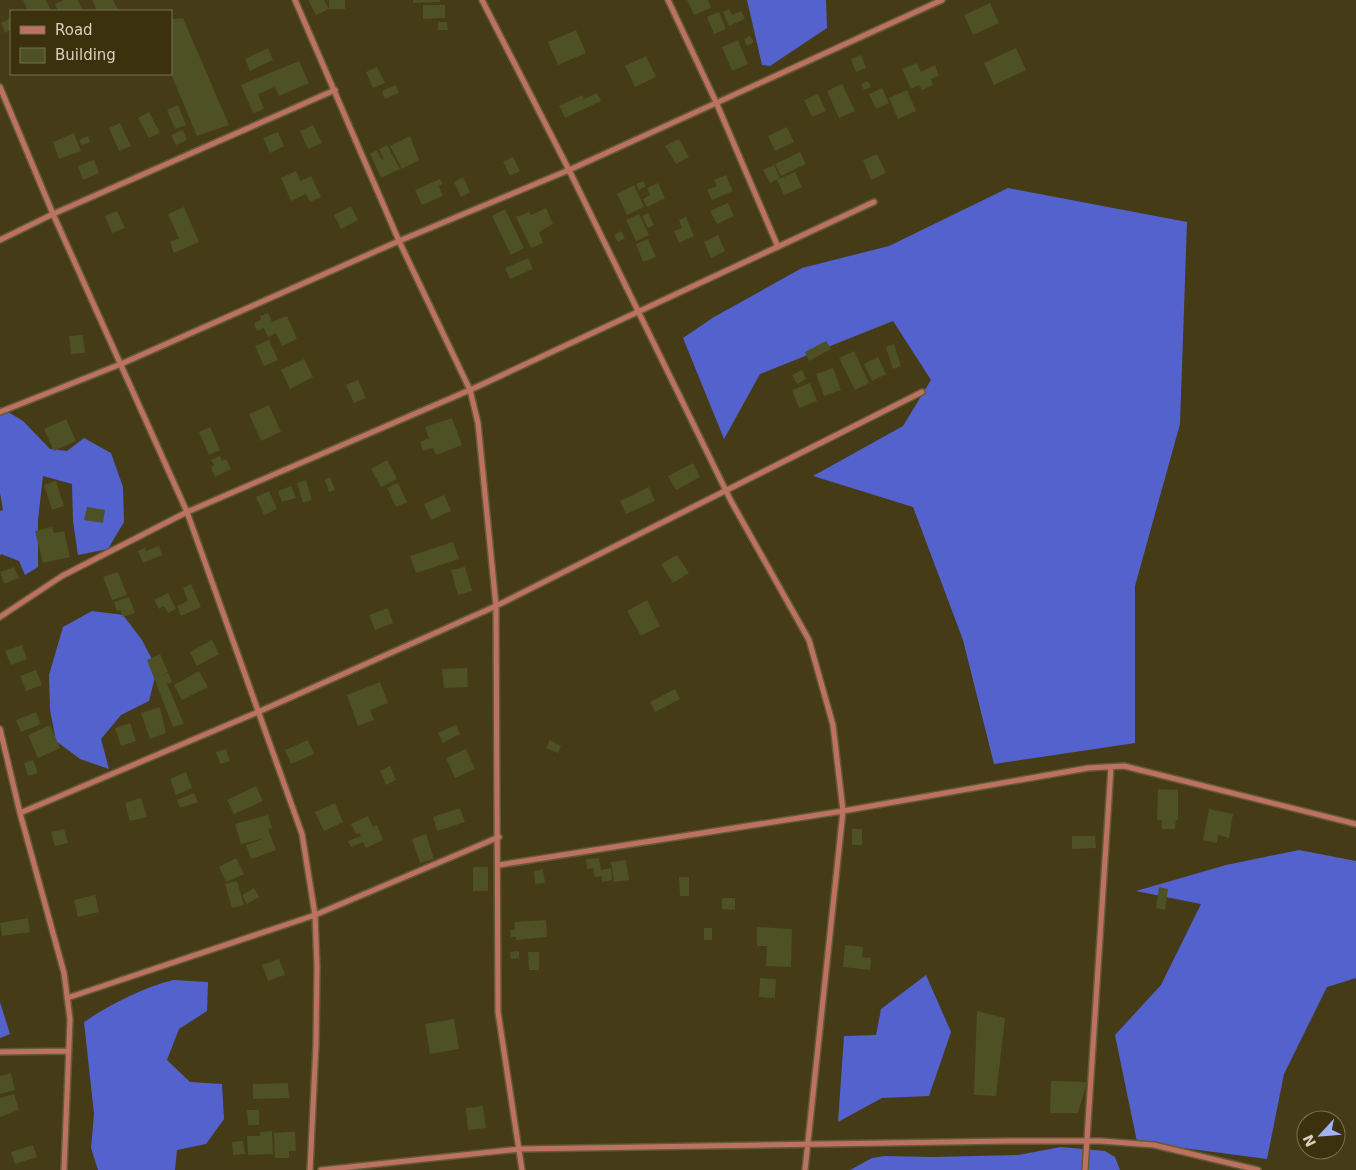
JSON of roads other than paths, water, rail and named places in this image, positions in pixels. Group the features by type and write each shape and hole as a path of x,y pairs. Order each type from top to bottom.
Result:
{"street":[{"path":"295,0 399,241 470,390 478,423 496,606 499,837 498,1012 522,1170"},
{"path":"482,0 570,170 726,490 809,640 833,725 843,810 804,1170"},
{"path":"668,0 716,102 778,247"},
{"path":"0,412 121,364 399,241 570,170 942,0"},
{"path":"0,87 53,214 187,512 302,834 315,916 316,1044 310,1170"},
{"path":"0,240 53,214 335,90"},
{"path":"0,617 62,576 187,512 470,390 874,202"},
{"path":"20,813 258,712 496,606 922,392"},
{"path":"0,729 20,813 64,973 70,1020 64,1170"},
{"path":"499,865 843,810 1088,768 1124,766 1356,824"},
{"path":"1085,1170 1111,767"},
{"path":"67,998 315,916 499,837"},
{"path":"0,1052 68,1051"},
{"path":"321,1170 520,1149 1087,1141 1154,1145 1258,1170"}]}
